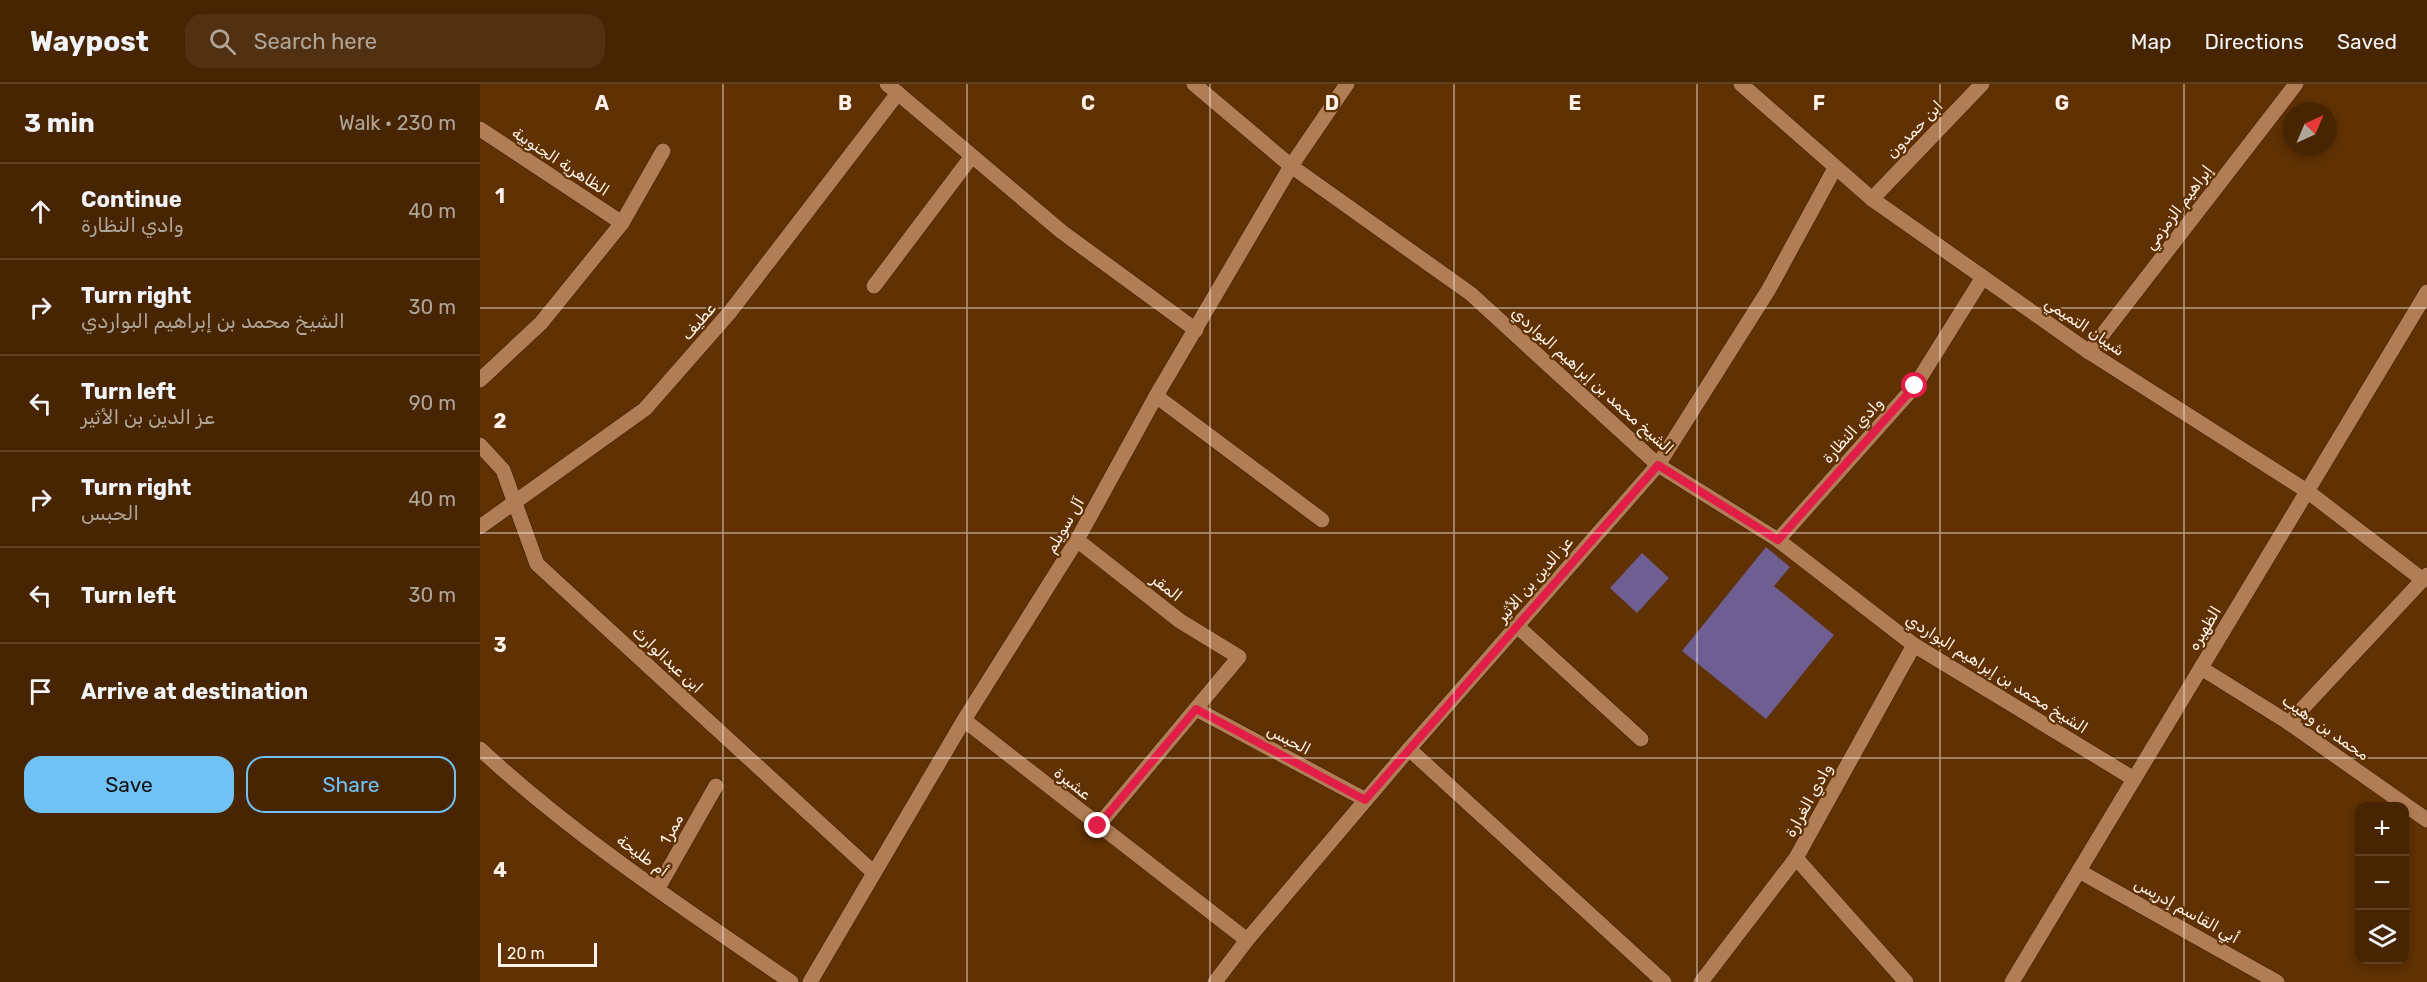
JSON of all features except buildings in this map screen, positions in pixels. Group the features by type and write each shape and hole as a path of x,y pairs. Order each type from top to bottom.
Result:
{"street":[{"name":"الشيخ محمد بن إبراهيم البواردي","path":"1194,84 1292,166 1471,294 1658,465 1778,540 1914,645 2134,779"},
{"name":"آل سويلم","path":"810,982 964,720 1077,540 1156,396 1292,166 1347,84"},
{"name":"شيبان التميمي","path":"1741,84 1872,199 2090,352 2307,491 2425,577"},
{"name":"ابن حمدون","path":"1872,199 1982,84"},
{"name":"إبراهيم الزمزمي","path":"2090,352 2296,84"},
{"path":"892,89 1062,232 1196,330"},
{"name":"عطيف","path":"480,527 645,409 730,312 892,89"},
{"name":"الظاهرية الجنوبية","path":"480,129 622,223"},
{"path":"480,380 541,323 622,223 663,151"},
{"path":"874,286 972,156"},
{"name":"عز الدين بن الأثير","path":"1215,982 1246,940 1365,800 1658,465 1769,290 1835,168"},
{"name":"وادي النظارة","path":"1778,540 1915,386 1983,276"},
{"name":"الظهيره","path":"2012,982 2427,292"},
{"path":"2412,316 2427,324"},
{"path":"1156,396 1323,520"},
{"name":"ابن عبدالوارث","path":"480,445 503,470 537,564 873,872"},
{"name":"المقر","path":"1077,540 1180,621 1239,657 1196,709"},
{"path":"2289,723 2425,577"},
{"path":"1517,626 1641,739"},
{"name":"وادي الغرارة","path":"1906,982 1796,858 1914,645"},
{"name":"محمد بن وهيب","path":"2201,668 2289,723 2427,820"},
{"path":"1098,826 1196,709"},
{"name":"الحبس","path":"1196,709 1365,800"},
{"name":"عشيرة","path":"964,720 1246,940"},
{"name":"أم طليحة","path":"480,749 528,793 791,982"},
{"path":"1409,749 1664,982"},
{"name":"ممر1","path":"658,888 716,786"},
{"path":"1701,982 1796,858"},
{"name":"أبي القاسم إدريس","path":"2079,871 2272,981"}],"route":[{"path":"1098,826 1196,709 1365,800 1658,465 1778,540 1915,386"}]}
